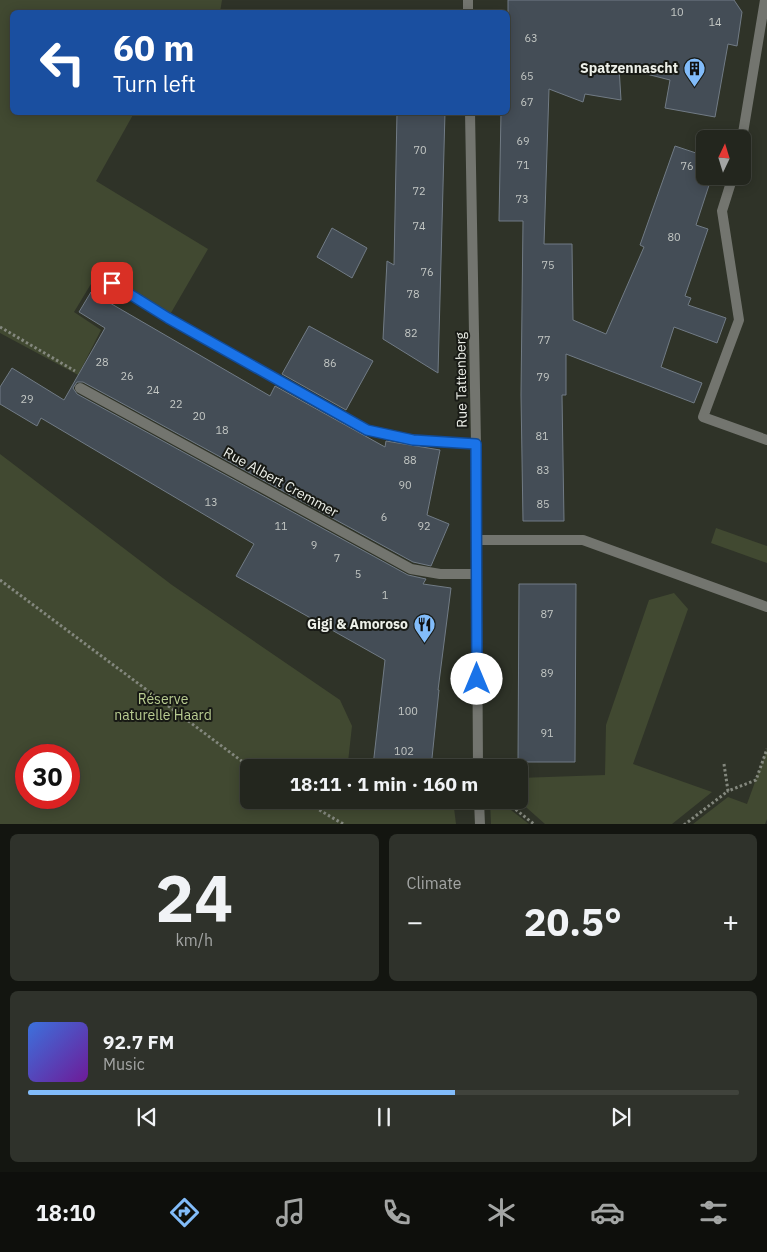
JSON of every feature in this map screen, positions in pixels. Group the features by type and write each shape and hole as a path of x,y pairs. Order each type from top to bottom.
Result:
{"street":[{"path":"743,130 765,0"},
{"name":"Rue Tattenberg","path":"470,115 476,444 478,759"},
{"path":"730,185 722,211 739,320 703,417 767,440"},
{"path":"98,274 168,318 367,430 413,440 476,444"},
{"name":"Rue Albert Cremmer","path":"80,388 410,569 440,574 477,574"},
{"path":"477,540 583,540 767,607"},
{"path":"479,809 480,824"}],"path":[{"path":"0,327 85,377 80,388"},
{"path":"0,580 240,760"},
{"path":"684,824 728,791 756,780 767,749"},
{"path":"724,764 728,791"},
{"path":"318,809 345,824"},
{"path":"516,809 535,824"}],"green space":[{"path":"0,0 222,0 220,10 10,10 10,115 133,115 96,181 208,249 168,318 97,274 74,312 101,330 78,375 0,333"},
{"name":"Réserve naturelle Haard","path":"0,454 172,585 340,700 352,726 348,759 240,759 240,809 454,809 456,824 0,824"},
{"path":"716,528 767,546 767,563 711,543"},
{"path":"674,593 688,609 633,764 712,792 672,824 545,824 528,809 528,778 605,775 606,725 649,600"},
{"path":"767,749 767,819 765,824 693,824 728,797 747,804"},
{"path":"490,809 510,809 529,824 491,824"}],"building":[{"path":"508,0 734,0 742,12 737,46 728,44 715,117 665,108 670,80 619,67 621,100 585,94 583,102 549,89 544,244 572,244 573,320 606,334 644,247 640,245 675,146 696,153 696,185 709,185 696,225 708,229 685,296 691,298 688,305 726,318 717,343 674,327 661,367 702,383 694,403 566,354 566,395 562,395 564,521 523,521 521,395 523,221 499,221 501,115 510,115 510,10 508,10"},
{"path":"397,115 445,115 438,373 383,339 387,261 394,265"},
{"path":"332,228 367,248 352,278 317,257"},
{"path":"91,292 270,396 275,386 385,447 386,441 440,450 427,515 449,524 431,566 413,562 83,382 77,382 73,388 77,394 408,575 426,579 423,584 451,588 438,690 432,759 374,759 385,660 236,576 254,544 41,418 37,426 0,404 0,387 12,368 64,400 105,328 79,312"},
{"path":"309,326 373,361 346,410 282,374"},
{"path":"519,584 576,584 575,762 528,762 528,759 518,759"}],"place":[{"name":"Spatzennascht","path":"694,87"},
{"name":"Gigi & Amoroso","path":"424,643"}],"route":[{"path":"112,283 168,318 367,430 413,440 476,444 477,679"}]}
